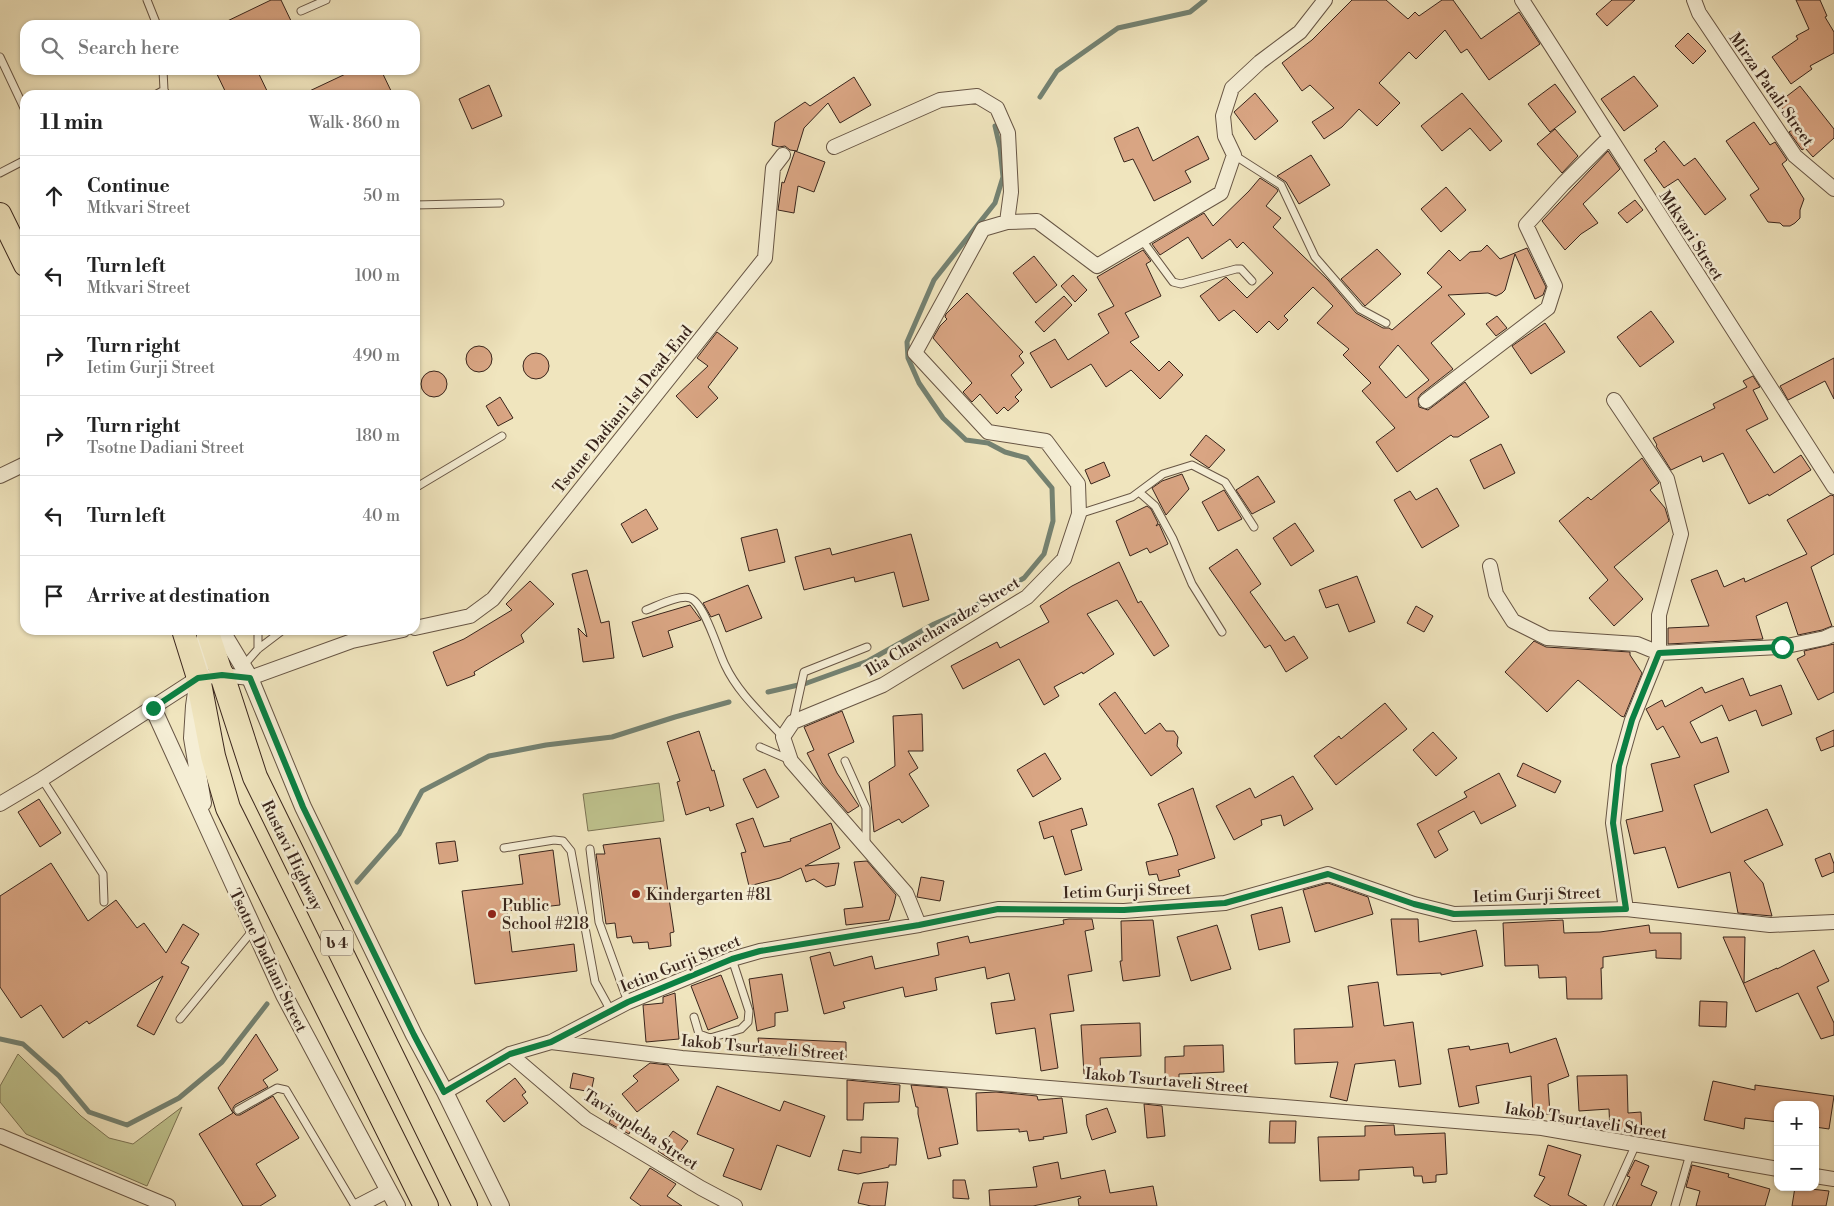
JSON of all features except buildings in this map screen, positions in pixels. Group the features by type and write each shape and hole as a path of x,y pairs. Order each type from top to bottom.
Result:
{"highway":[{"path":"0,214 20,255"},
{"name":"ს 4","path":"185,635 198,678 213,756 228,808 426,1206"},
{"name":"Rustavi Highway","path":"210,635 238,673 256,777 465,1206"}],"street":[{"path":"1234,155 1225,136 1223,116 1232,88 1260,62 1300,32 1325,0"},
{"name":"Mtkvari Street","path":"1522,0 1834,488"},
{"name":"Mirza Patali Street","path":"1694,0 1699,13 1795,156 1834,190"},
{"path":"834,147 940,100 977,96 997,108 1008,133 1011,192 1007,222"},
{"path":"1426,401 1548,308 1555,286 1526,225 1563,184 1609,138"},
{"name":"Tsotne Dadiani 1st Dead-End","path":"420,627 470,616 493,599 764,258 772,168 783,155"},
{"name":"Ilia Chavchavadze Street","path":"792,722 883,686 1027,597 1064,559 1079,514 1078,484 1046,441 988,432 916,353 984,229 1007,222 1037,221 1097,266 1221,194 1234,155"},
{"path":"1614,400 1668,479 1681,534 1659,615 1659,653 1632,720 1619,766 1613,823 1626,909"},
{"path":"0,476 20,466"},
{"path":"1490,566 1496,594 1513,621 1547,638 1637,644 1659,653 1782,647 1834,634"},
{"path":"206,635 205,653 198,678 194,706 192,738 206,825"},
{"path":"224,635 238,673 303,807 414,1035 501,1206"},
{"path":"0,804 198,678 238,673 352,640 378,635"},
{"name":"Tsotne Dadiani Street","path":"153,708 284,995 397,1206"},
{"path":"792,722 783,737 792,761 906,893 919,925"},
{"name":"Ietim Gurji Street","path":"444,1092 510,1054 551,1042 628,1002 732,959 760,951 919,925 998,909 1124,910 1225,903 1328,874 1414,904 1454,914 1626,909 1770,925 1834,922"},
{"name":"Iakob Tsurtaveli Street","path":"551,1042 692,1059 1542,1128 1774,1168"},
{"name":"Tavisupleba Street","path":"510,1054 586,1119 700,1188 735,1206"},
{"path":"0,1136 168,1206"},
{"path":"1819,1177 1834,1179"},
{"path":"356,1206 388,1190"}],"lane":[{"path":"147,0 155,20"},
{"path":"301,11 326,0"},
{"path":"0,57 20,99"},
{"path":"164,75 166,90"},
{"path":"1234,155 1281,185 1315,257 1360,308 1386,322"},
{"path":"0,173 20,163"},
{"path":"420,205 500,203"},
{"path":"1142,240 1173,282 1181,284 1236,269 1240,269 1252,281"},
{"path":"420,485 502,436"},
{"path":"1079,514 1132,497 1163,474 1192,465 1224,482 1254,528"},
{"path":"1139,492 1155,506 1192,584 1222,632"},
{"path":"646,610 682,596 697,601 711,629 725,665 737,687 783,737"},
{"path":"258,635 258,649"},
{"path":"238,673 258,649 276,635"},
{"path":"792,722 804,672 867,647"},
{"path":"760,748 792,761"},
{"path":"845,761 866,808 866,846"},
{"path":"42,779 103,874 104,902"},
{"path":"504,848 554,840 563,841 571,851 595,982 612,1011"},
{"path":"590,849 599,922 628,1002"},
{"path":"180,1019 253,929"},
{"path":"694,1017 699,1034 710,1038 740,1029 748,1022 749,1011 732,959"},
{"path":"238,1110 277,1088 286,1090 356,1206"},
{"path":"1608,1206 1636,1144"},
{"path":"1675,1206 1690,1154"}],"green space":[{"path":"659,783 664,821 588,831 583,794"},
{"path":"18,1054 81,1116 109,1138 133,1144 182,1107 147,1186 26,1134 0,1102 0,1086"}],"waterway":[{"path":"1040,97 1057,71 1118,28 1190,12 1205,0"},
{"path":"768,692 807,683 868,661 934,624 973,607 1024,578 1044,554 1053,521 1052,488 1027,458 1005,452 988,443 966,440 943,418 919,383 908,358 907,342 934,280 995,203 1003,177 1000,148 995,126"},
{"path":"357,882 399,834 422,791 489,756 546,745 612,737 729,702"},
{"path":"0,1039 23,1044 59,1076 89,1112 127,1125 179,1098 222,1062 267,1004"}],"place":[{"name":"Kindergarten #81","path":"636,894"},
{"name":"Public School #218","path":"492,914"}],"route":[{"path":"153,708 198,678 222,675 250,678 303,807 414,1035 444,1092 510,1054 551,1042 628,1002 732,959 760,951 919,925 998,909 1124,910 1225,903 1328,874 1414,904 1454,914 1626,909 1613,823 1619,766 1632,720 1659,653 1782,647"}]}
